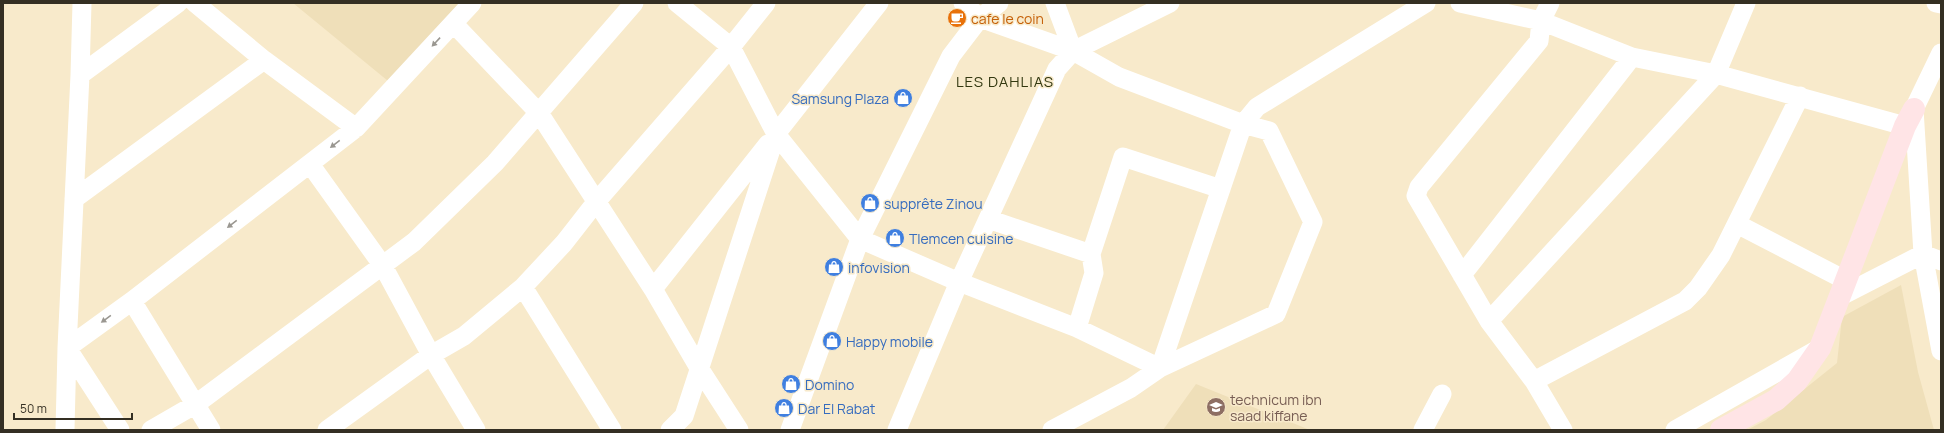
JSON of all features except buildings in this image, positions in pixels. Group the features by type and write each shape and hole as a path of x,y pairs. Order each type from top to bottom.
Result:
{"street":[{"path":"65,430 82,3"},
{"path":"80,75 178,3"},
{"path":"195,3 264,60 356,128"},
{"path":"68,348 132,301 356,128 472,3"},
{"path":"151,430 196,404 414,242 495,163 634,3"},
{"path":"677,3 731,47 776,134 860,239 959,282 1077,328 1160,368"},
{"path":"338,427 431,355 464,336 523,287 564,243 596,202 731,47 766,3"},
{"path":"653,289 878,3"},
{"path":"963,3 980,18 1073,51 1119,77 1243,124 1269,131 1313,222 1276,314 1160,368 1131,388 1052,430"},
{"path":"790,430 860,239 950,56 980,18 999,3"},
{"path":"1055,3 1073,51"},
{"path":"897,430 959,282 1057,69 1073,51 1170,3"},
{"path":"1160,368 1243,124 1257,107 1426,3"},
{"path":"1460,3 1541,21 1632,57 1716,74 1800,96 1909,118"},
{"path":"1550,3 1541,21 1539,41 1419,187 1416,196 1490,321 1534,381 1563,430"},
{"path":"1490,321 1716,74 1746,3"},
{"path":"1936,3 1941,4"},
{"path":"454,24 539,113 653,289 699,368 739,430"},
{"path":"1721,430 1776,400 1797,381 1820,348 1909,118 1941,53"},
{"path":"1462,275 1632,57"},
{"path":"74,199 264,60"},
{"path":"1534,381 1685,301 1698,288 1721,255 1800,96"},
{"path":"1909,118 1922,254 1941,350"},
{"path":"670,430 684,416 776,134"},
{"path":"1077,328 1094,273 1091,254 1123,157 1221,189"},
{"path":"310,164 383,266 431,355 476,430"},
{"path":"988,219 1091,254"},
{"path":"1737,224 1844,288"},
{"path":"1844,288 1922,254 1941,261"},
{"path":"523,287 612,430"},
{"path":"132,301 211,430"},
{"path":"68,348 120,430"},
{"path":"1676,430 1820,348"},
{"path":"1423,430 1442,394"}],"shaded area":[{"path":"293,3 460,3 388,81"},
{"path":"1901,285 1918,372 1934,430 1747,430 1766,420 1837,363 1842,317"},
{"name":"technicum ibn saad kiffane","path":"1196,384 1310,430 1163,430"}],"place":[{"name":"cafe le coin","path":"957,18"},
{"name":"Samsung Plaza","path":"903,98"},
{"name":"supprête Zinou","path":"870,203"},
{"name":"Tlemcen cuisine","path":"895,238"},
{"name":"infovision","path":"834,267"},
{"name":"Happy mobile","path":"832,341"},
{"name":"Domino","path":"791,384"},
{"name":"technicum ibn saad kiffane","path":"1216,407"},
{"name":"Dar El Rabat","path":"784,408"}],"district":[{"name":"LES DAHLIAS","path":"1005,81"}]}
